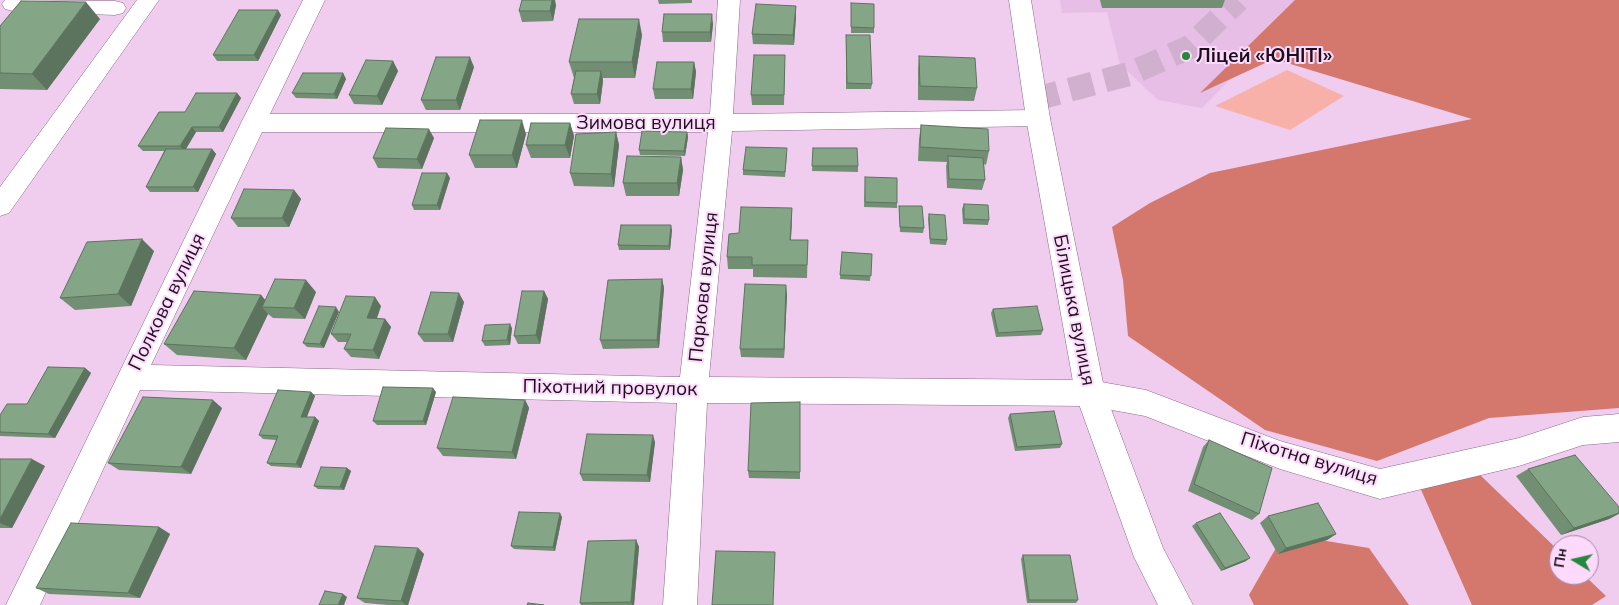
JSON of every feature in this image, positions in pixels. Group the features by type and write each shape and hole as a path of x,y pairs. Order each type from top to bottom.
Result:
{"street":[{"path":"0,206 148,0"},
{"name":"Полкова вулиця","path":"23,605 130,377 314,0"},
{"name":"Паркова вулиця","path":"680,605 693,390 721,123 728,0"},
{"name":"Білицька вулиця","path":"1020,0 1038,118 1090,393 1150,557 1176,605"},
{"path":"10,8 115,8"},
{"name":"Зимова вулиця","path":"253,123 721,123 1038,118"},
{"name":"Піхотний провулок","path":"130,377 693,390 1090,393"},
{"name":"Піхотна вулиця","path":"1090,393 1146,403 1280,455 1380,484 1519,452 1583,431 1619,428"}],"shaded area":[{"name":"Ліцей «ЮНІТІ»","path":"1060,0 1300,0 1260,49 1202,108 1158,100 1120,64 1107,12 1062,13"},
{"path":"1295,0 1619,0 1619,408 1489,418 1377,461 1265,430 1128,336 1123,280 1112,227 1150,203 1210,173 1472,119 1274,59 1200,93"},
{"path":"1287,70 1344,96 1290,130 1215,106"},
{"path":"1477,472 1549,541 1549,585 1594,585 1606,596 1592,605 1472,605 1418,483"},
{"path":"1284,534 1369,548 1409,605 1254,605 1249,595"}],"building":[{"path":"522,0 552,0 550,11 519,11"},
{"path":"21,1 86,2 32,74 0,73 0,26"},
{"path":"851,3 874,4 874,28 851,27"},
{"path":"756,4 796,6 793,35 752,34"},
{"path":"239,10 278,10 254,55 213,55"},
{"path":"664,14 712,14 710,32 662,32"},
{"path":"579,19 639,19 632,62 569,62"},
{"path":"846,35 870,35 872,84 847,83"},
{"path":"754,55 785,55 784,95 751,95"},
{"path":"919,56 975,58 977,88 920,86"},
{"path":"436,57 470,57 456,100 421,100"},
{"path":"366,60 393,61 377,96 349,95"},
{"path":"657,62 694,62 691,89 653,89"},
{"path":"576,71 601,71 597,94 571,94"},
{"path":"303,73 343,73 334,94 292,93"},
{"path":"196,93 237,93 219,127 192,127 180,146 138,146 159,112 185,112"},
{"path":"480,120 522,120 512,155 469,155"},
{"path":"531,123 570,123 565,145 526,145"},
{"path":"921,125 988,129 989,151 920,147"},
{"path":"386,128 429,129 417,159 373,158"},
{"path":"642,131 687,132 684,151 639,150"},
{"path":"616,132 611,174 570,173 576,134"},
{"path":"746,147 787,148 785,172 743,170"},
{"path":"813,148 857,148 858,166 812,166"},
{"path":"166,149 212,149 193,187 146,187"},
{"path":"627,156 681,157 677,183 623,183"},
{"path":"948,156 983,158 985,180 949,179"},
{"path":"422,173 447,173 437,205 412,205"},
{"path":"865,177 897,178 897,203 865,202"},
{"path":"244,189 294,190 282,218 231,218"},
{"path":"964,204 988,205 989,220 964,219"},
{"path":"899,206 922,206 924,228 900,227"},
{"path":"741,207 792,208 790,240 808,240 807,265 752,265 752,257 727,257 729,234 739,233"},
{"path":"929,214 945,215 947,240 930,239"},
{"path":"621,225 671,225 669,246 618,245"},
{"path":"142,239 118,294 60,298 87,242"},
{"path":"842,252 872,254 871,276 840,275"},
{"path":"275,279 306,280 294,308 262,307"},
{"path":"662,279 657,340 600,340 608,280"},
{"path":"745,284 786,285 784,349 740,349"},
{"path":"194,291 261,295 234,348 164,344"},
{"path":"522,291 544,291 536,335 514,336"},
{"path":"431,292 459,293 448,334 418,334"},
{"path":"346,296 375,297 367,318 385,319 373,350 344,349 351,334 331,334"},
{"path":"319,306 336,307 320,344 303,343"},
{"path":"1037,306 1043,330 998,333 993,309"},
{"path":"510,324 507,340 482,341 485,325"},
{"path":"48,367 85,368 48,434 0,432 0,415 7,404 27,404"},
{"path":"383,387 433,388 423,421 373,421"},
{"path":"278,390 311,392 301,417 315,417 296,464 267,463 278,436 259,435"},
{"path":"143,397 213,400 181,467 108,463"},
{"path":"453,397 525,400 512,452 437,448"},
{"path":"800,402 800,472 748,471 751,403"},
{"path":"1054,411 1062,444 1017,447 1010,414"},
{"path":"587,434 653,435 647,475 580,474"},
{"path":"1209,440 1272,468 1259,514 1194,484"},
{"path":"1575,455 1619,507 1619,513 1574,528 1528,469"},
{"path":"0,459 32,459 0,519"},
{"path":"321,467 347,468 340,487 314,486"},
{"path":"1318,503 1336,534 1286,548 1268,516"},
{"path":"519,512 560,513 553,547 511,546"},
{"path":"1220,513 1250,558 1225,568 1196,523"},
{"path":"71,523 159,527 128,593 36,588"},
{"path":"636,540 631,602 580,603 588,541"},
{"path":"375,546 418,548 401,601 357,598"},
{"path":"716,551 775,552 773,605 712,605"},
{"path":"1023,555 1070,555 1078,600 1029,600"},
{"path":"325,591 343,594 338,605 319,605"},
{"path":"528,603 544,605 527,605"}],"tunnel":[{"path":"1035,99 1129,74 1190,47 1238,0"}],"place":[{"name":"Ліцей «ЮНІТІ»","path":"1186,56"}]}
